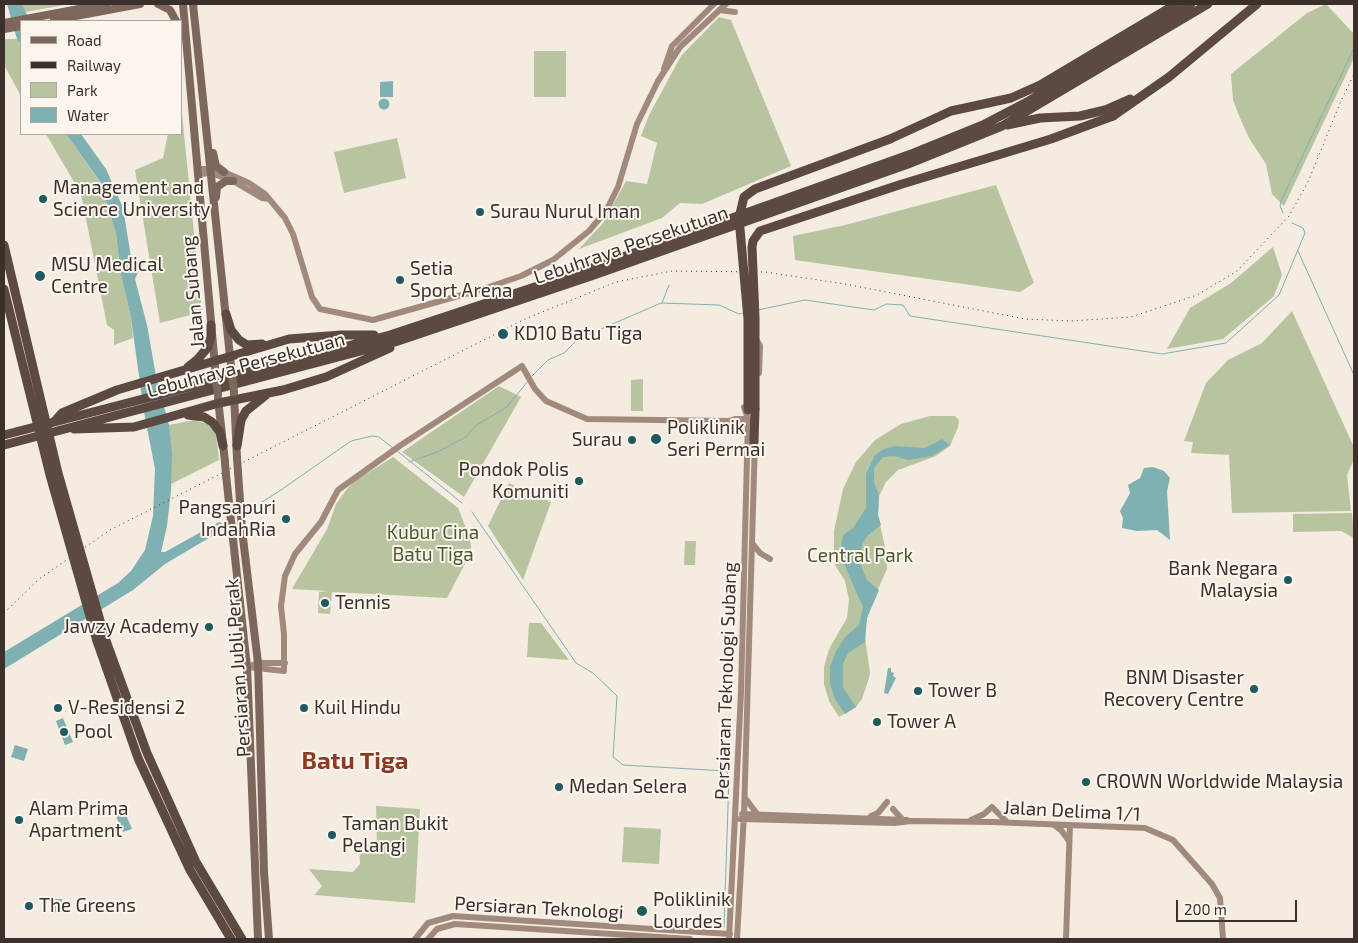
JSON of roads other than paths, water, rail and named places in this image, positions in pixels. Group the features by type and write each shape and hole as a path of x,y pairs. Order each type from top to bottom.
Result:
{"highway":[{"path":"754,442 749,414 748,319 739,218 744,197 755,189 890,139 951,111 1011,98 1040,85 1176,4"},
{"name":"Lebuhraya Persekutuan","path":"392,338 592,268 966,132 1027,102 1191,4"},
{"name":"Lebuhraya Persekutuan","path":"4,435 128,402 174,395 392,338 585,279 880,174 959,145 1002,126 1208,4"},
{"path":"749,414 755,310 752,247 753,241 760,231 896,186 1051,139 1113,116 1169,78 1257,4"},
{"path":"1002,126 1040,118 1064,118 1092,114 1123,103 1169,78"},
{"path":"4,245 58,473 101,640 146,753 196,862 242,939"},
{"path":"4,289 50,475 138,758 190,870 231,939"},
{"path":"64,428 93,430 134,428 181,416 218,399 268,394 326,376 384,351 392,338 341,335 257,345 243,343 235,336 226,314"},
{"path":"183,370 198,359 208,346 211,325"},
{"path":"53,422 62,413 117,390 183,370 230,362 289,340"},
{"path":"236,446 241,420 246,411 268,394"},
{"name":"Lebuhraya Persekutuan","path":"4,444 130,413 174,395"},
{"path":"181,416 204,417 212,422 220,432 223,446"}],"main road":[{"path":"45,19 106,4"},
{"path":"45,19 140,4"},
{"path":"158,4 170,10 175,20"},
{"name":"Jalan Subang","path":"183,4 215,365"},
{"name":"Jalan Subang","path":"193,4 207,124 210,171 230,362"},
{"path":"4,23 20,21"},
{"path":"4,29 20,26"},
{"path":"182,39 187,53"},
{"path":"207,124 216,166 224,172"},
{"path":"215,216 217,187 226,181 233,181"},
{"name":"Persiaran Jubli Perak","path":"230,362 234,396 242,530 258,666 264,872 269,939"},
{"name":"Persiaran Jubli Perak","path":"215,365 247,668 258,939"}],"street":[{"path":"198,171 224,172 249,183 269,199 285,218 293,234 312,297 320,309 373,320 483,289 521,276 553,260 589,231 606,211 618,186 640,117 663,72 672,46 714,4"},
{"path":"663,72 668,69 680,47 719,10 732,7"},
{"path":"719,10 732,7"},
{"path":"210,171 233,181 262,198 269,199"},
{"name":"Persiaran Teknologi Subang","path":"733,938 730,925 745,692 752,542 750,474 749,414 744,348 747,339 754,338 760,346 758,426 750,474 745,692 745,797 738,924 733,938"},
{"path":"258,666 284,671 281,606 285,576 295,554 321,522 338,490 389,453 522,366 546,401 587,419 732,420 749,414"},
{"path":"752,542 760,553 770,559"},
{"path":"247,668 285,663"},
{"path":"743,833 757,818 745,797"},
{"path":"867,817 878,813 887,802"},
{"path":"964,822 980,816 992,807 1007,822"},
{"path":"893,809 902,819"},
{"name":"Jalan Delima 1/1","path":"737,816 895,823 911,821 1007,822 1070,826 1137,827 1173,840 1212,884 1220,898 1223,914 1223,939"},
{"name":"Jalan Delima 1/1","path":"757,818 867,817 911,821"},
{"path":"1053,825 1061,830 1070,845"},
{"path":"1066,939 1070,826"},
{"name":"Persiaran Teknologi","path":"415,939 428,923 453,916 717,934 733,938"},
{"name":"Persiaran Teknologi","path":"428,939 437,929 455,924 690,939"},
{"path":"717,934 730,925"}],"water":[{"path":"7,4 22,4 30,20 20,20 20,44"},
{"path":"393,81 393,97 380,97 380,82"},
{"path":"384,98 390,104 384,110 378,104"},
{"path":"67,135 82,135 106,169 123,208 132,263 140,268 135,279 147,325 156,376 169,425 172,454 171,491 167,526 161,552 165,552 219,522 223,524 224,529 165,564 133,590 4,669 4,652 118,583 131,571 145,550 153,516 155,469 144,412 131,318 120,270 116,233 101,183"},
{"path":"942,439 950,445 932,456 908,460 894,456 883,457 874,468 874,482 879,496 878,515 881,525 867,536 862,545 860,563 867,580 879,590 867,618 865,642 848,653 843,664 843,687 856,707 845,714 835,699 830,683 830,667 836,651 845,637 859,625 863,607 844,564 841,549 843,535 853,528 866,508 866,474 875,455 884,449 895,446 925,448"},
{"path":"1153,467 1164,471 1170,478 1167,491 1170,540 1157,530 1137,531 1122,528 1123,518 1120,511 1130,493 1128,485 1140,478 1144,468"},
{"path":"888,668 891,668 891,672 894,673 893,676 896,678 888,694 884,693"},
{"name":"Pool","path":"63,718 73,742 65,745 56,721"},
{"path":"15,745 28,749 24,761 11,757"},
{"path":"124,810 132,829 123,832 115,814"},
{"path":"54,899 62,899 61,913 53,912"}],"waterway":[{"path":"1283,213 1280,206 1281,201 1354,48"},
{"path":"758,310 805,300 874,310 886,304 903,305 910,316 1162,354 1226,343 1279,295 1305,233 1303,228 1292,223"},
{"path":"1298,251 1354,375"},
{"path":"662,303 669,285"},
{"path":"532,376 548,360 564,353 578,339 661,303 719,305 739,314 745,313"},
{"path":"409,462 437,452 466,437 475,426 507,407 528,381"},
{"path":"244,513 278,492 351,441 372,436 379,437 393,448"},
{"path":"396,450 462,503"},
{"path":"472,512 576,663 593,673 617,696 613,757 623,765 726,771 729,776 724,927"}],"railway":[{"path":"4,613 39,579 110,530 525,319 616,282 672,271 765,272 845,284 1025,319 1071,321 1131,317 1197,295 1237,271 1289,216 1308,182 1354,74"}],"place":[{"name":"Management and Science University","path":"43,199"},
{"name":"Surau Nurul Iman","path":"480,212"},
{"name":"MSU Medical Centre","path":"40,276"},
{"name":"Setia Sport Arena","path":"400,280"},
{"name":"KD10 Batu Tiga","path":"503,334"},
{"name":"Poliklinik Seri Permai","path":"656,439"},
{"name":"Surau","path":"632,440"},
{"name":"Pondok Polis Komuniti","path":"579,481"},
{"name":"Pangsapuri IndahRia","path":"286,519"},
{"name":"Bank Negara Malaysia","path":"1288,580"},
{"name":"Tennis","path":"325,603"},
{"name":"Jawzy Academy","path":"209,627"},
{"name":"BNM Disaster Recovery Centre","path":"1254,689"},
{"name":"Tower B","path":"918,691"},
{"name":"V-Residensi 2","path":"58,708"},
{"name":"Kuil Hindu","path":"304,708"},
{"name":"Tower A","path":"877,722"},
{"name":"Pool","path":"64,732"},
{"name":"CROWN Worldwide Malaysia","path":"1086,782"},
{"name":"Medan Selera","path":"559,787"},
{"name":"Alam Prima Apartment","path":"19,820"},
{"name":"Taman Bukit Pelangi","path":"332,835"},
{"name":"The Greens","path":"29,906"},
{"name":"Poliklinik Lourdes","path":"642,911"}],"district":[{"name":"Batu Tiga","path":"355,761"}],"park label":[{"name":"Kubur Cina Batu Tiga","path":"433,544"},
{"name":"Central Park","path":"860,556"}]}
